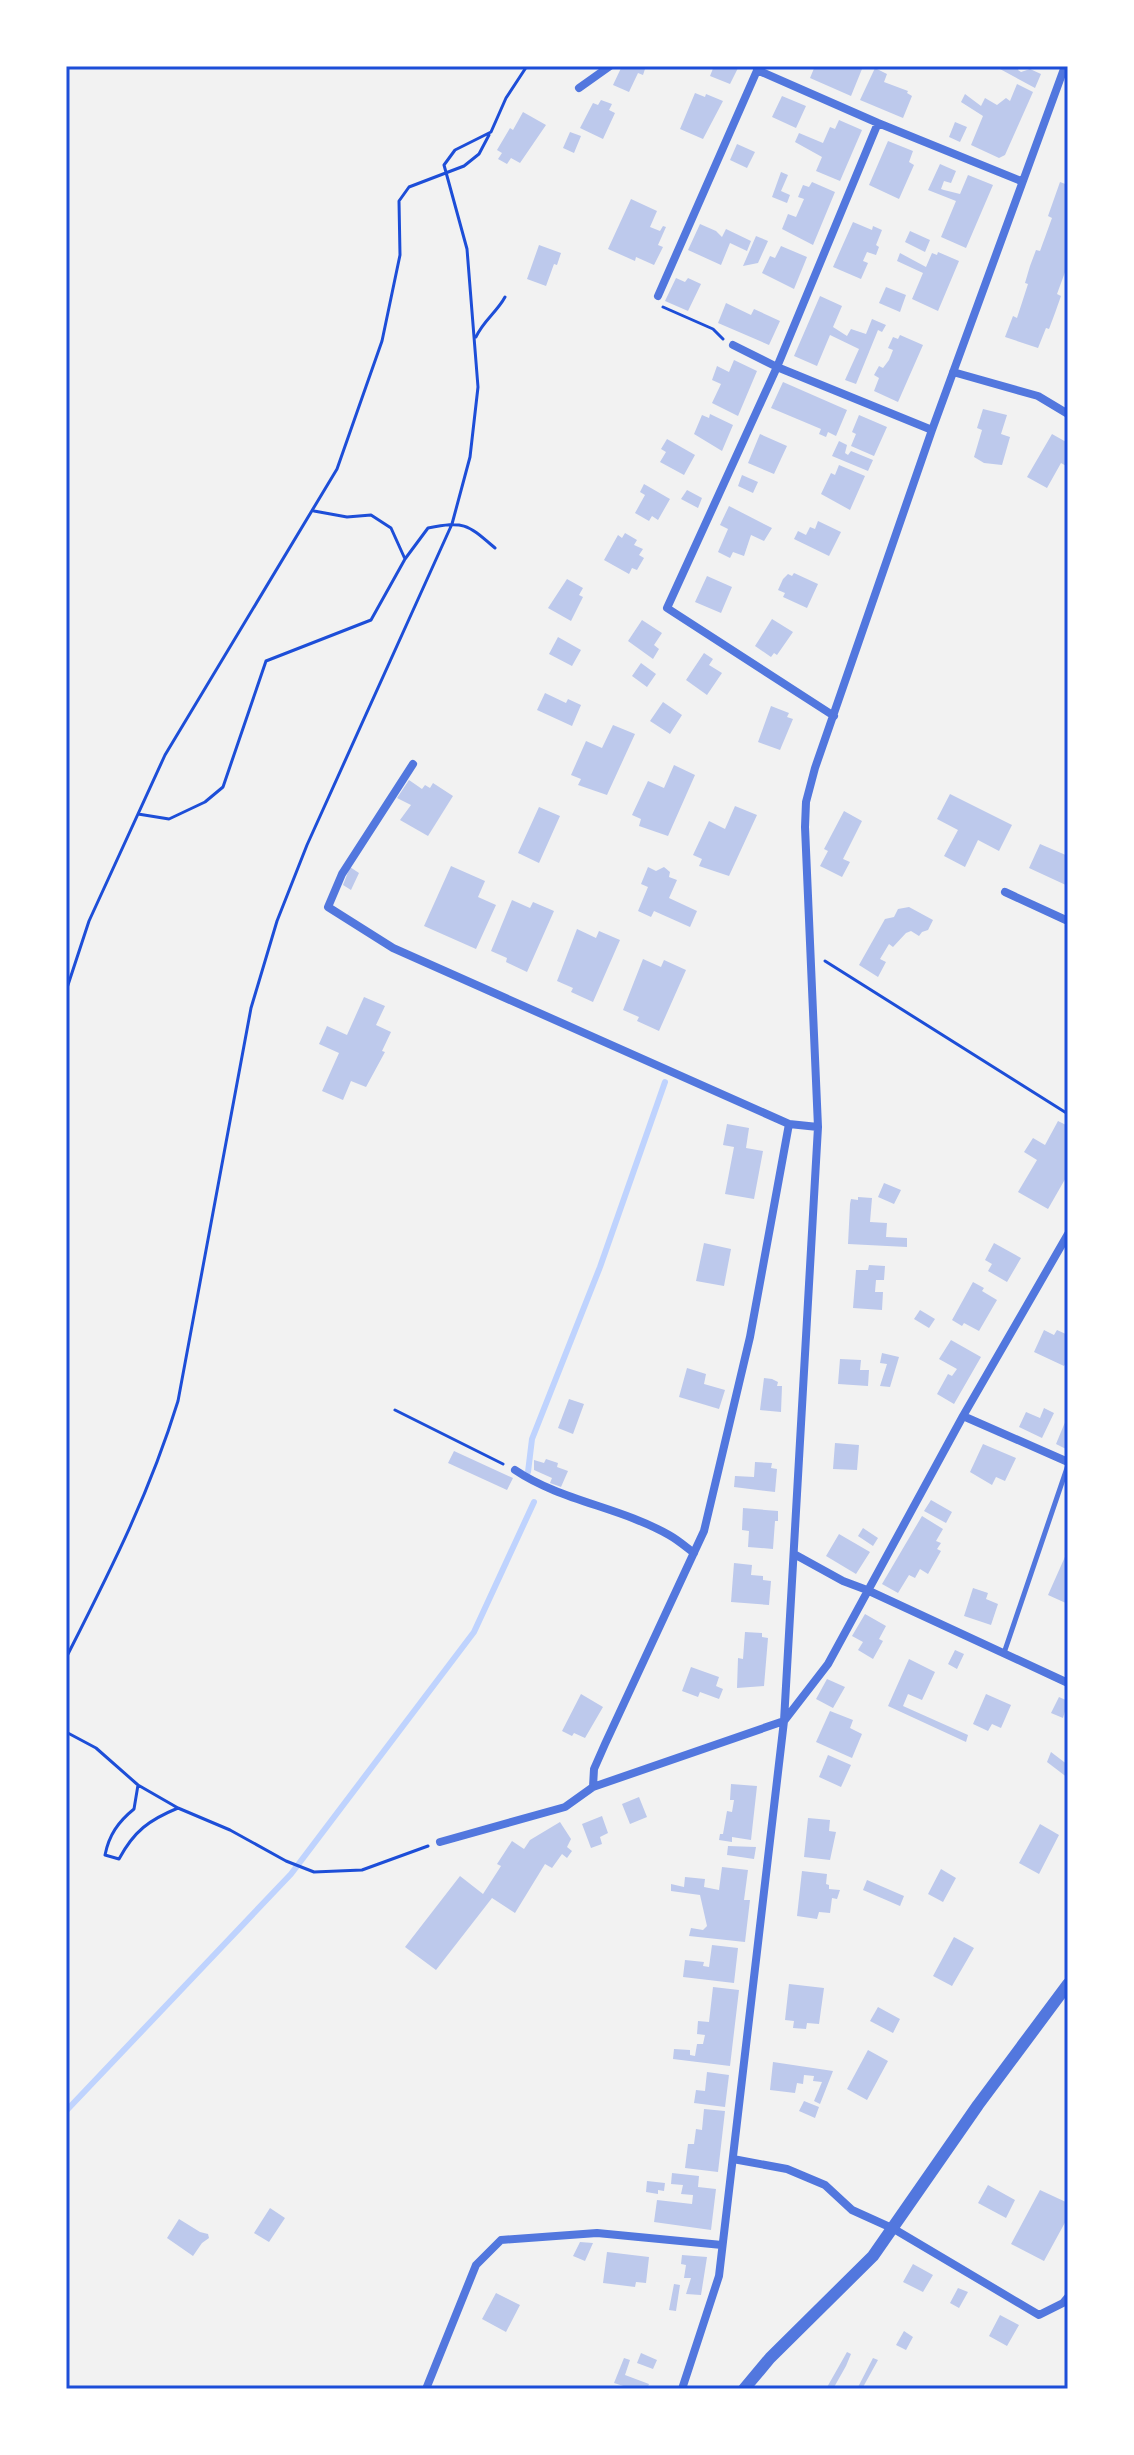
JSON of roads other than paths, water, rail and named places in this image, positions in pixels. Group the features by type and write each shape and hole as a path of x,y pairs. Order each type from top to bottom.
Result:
{"street":[{"path":"579,88 610,66"},
{"path":"682,2389 719,2276 784,1721 818,1127 806,802 932,430 1065,66"},
{"path":"658,296 758,68 878,123 1021,181"},
{"path":"834,716 667,608 777,367 878,123"},
{"path":"733,345 777,367 932,430"},
{"path":"953,372 1038,396 1068,414"},
{"path":"413,764 342,874 328,907 393,948 789,1124 818,1127"},
{"path":"1005,892 1068,921"},
{"path":"593,1787 594,1769 704,1531 750,1337 789,1124"},
{"path":"440,1842 565,1807 593,1787 784,1721 828,1664 963,1416 1065,1246 1068,1234"},
{"path":"963,1416 1068,1463"},
{"path":"515,1470 535,1484 640,1521 669,1535 694,1553"},
{"path":"794,1554 843,1581 1068,1683"},
{"path":"744,2389 770,2358 873,2256 978,2105 1068,1984"},
{"path":"733,2159 787,2169 825,2185 852,2210 894,2229 1039,2315 1063,2303 1068,2297"},
{"path":"426,2389 476,2265 501,2240 597,2233 722,2245"}],"lane":[{"path":"1004,1654 1068,1463"}],"waterway":[{"path":"528,1472 532,1439 600,1267 665,1082"},
{"path":"66,2111 291,1874 474,1632 534,1502"}]}
